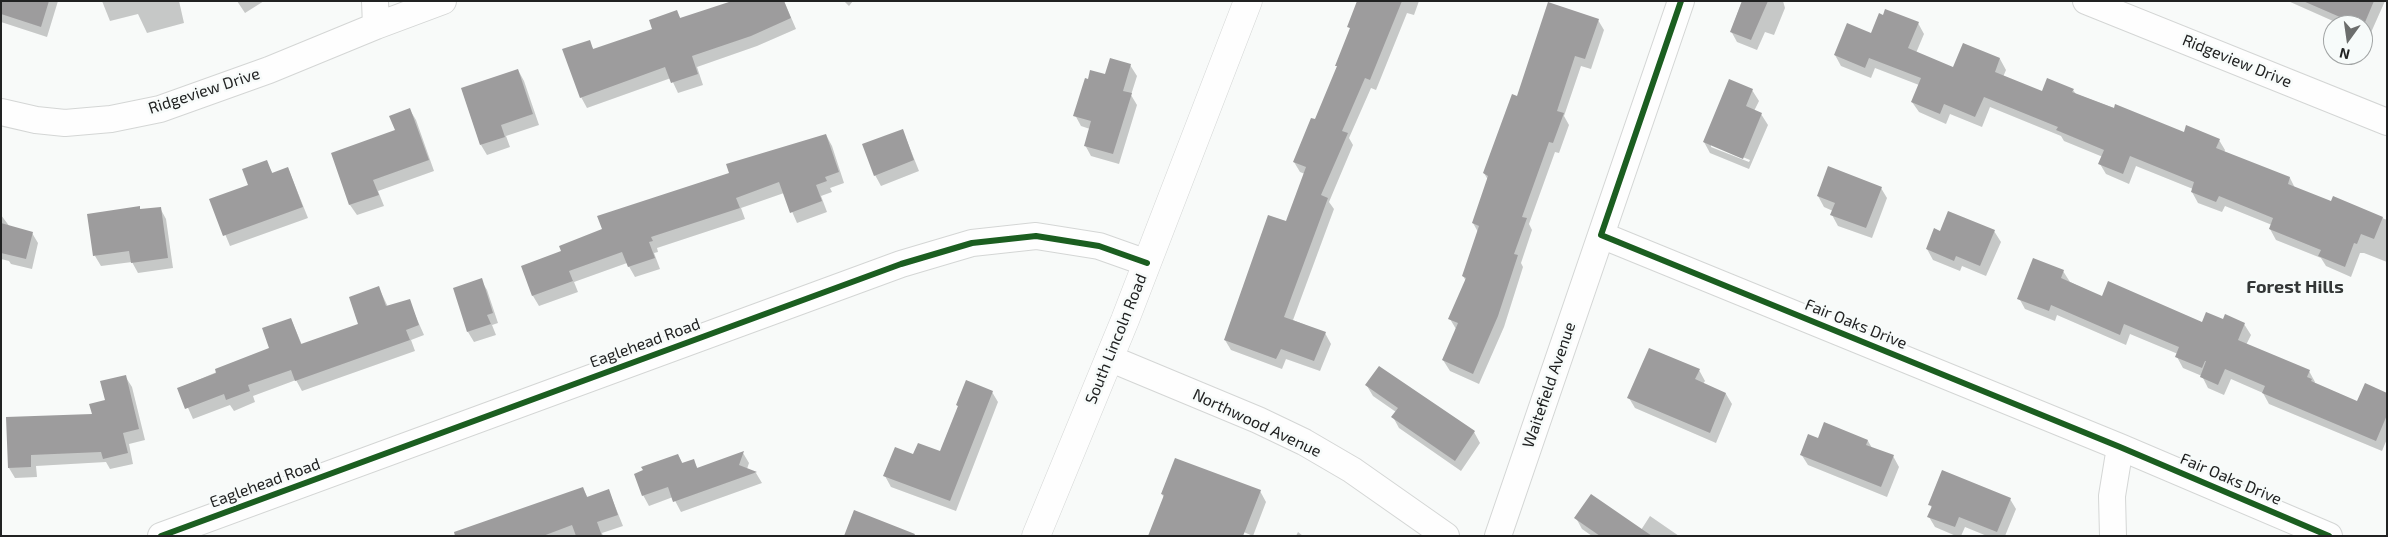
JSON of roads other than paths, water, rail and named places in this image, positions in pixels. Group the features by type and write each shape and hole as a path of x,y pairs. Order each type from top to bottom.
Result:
{"street":[{"name":"Ridgeview Drive","path":"1,112 36,120 65,123 111,119 160,108 269,70 376,14 443,1"},
{"name":"South Lincoln Road","path":"1036,536 1147,263 1248,1"},
{"path":"1600,235 1681,1"},
{"name":"Ridgeview Drive","path":"2086,1 2387,122"},
{"name":"Fair Oaks Drive","path":"1600,235 2120,447 2329,536"},
{"name":"Waitefield Avenue","path":"1498,536 1600,235"},
{"name":"Eaglehead Road","path":"161,536 892,267 972,243 1036,236 1099,246 1147,263"},
{"name":"Northwood Avenue","path":"1109,358 1258,420 1304,442 1352,470 1446,536"},
{"path":"2113,536 2112,496 2120,447"}],"district":[{"name":"Forest Hills","path":"2295,287"}]}
